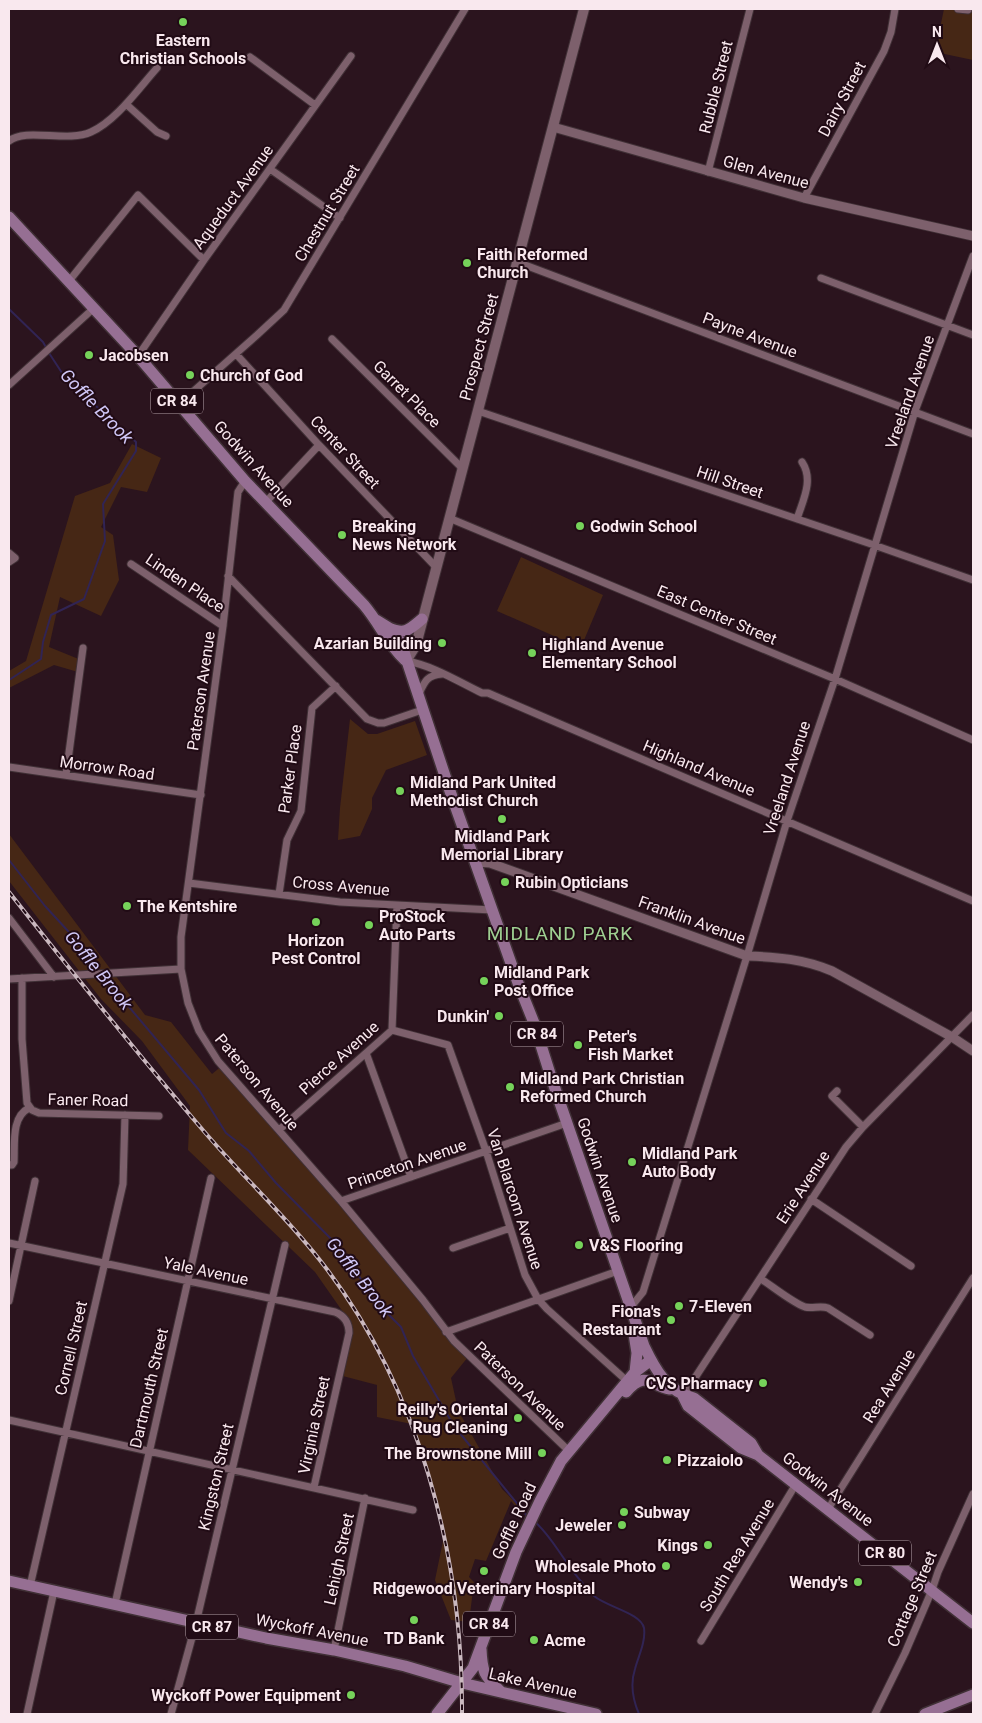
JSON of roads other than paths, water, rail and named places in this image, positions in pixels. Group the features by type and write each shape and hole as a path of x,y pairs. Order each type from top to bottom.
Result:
{"main road":[{"name":"Prospect Street","path":"406,662 416,645 584,9"},
{"name":"Godwin Avenue","path":"9,217 138,356 265,503 376,620 389,628 401,643 422,710 518,983 534,1023 632,1314 650,1360 658,1372 679,1393 694,1398 750,1443 758,1454 973,1623"},
{"path":"389,628 399,632 406,631 422,619"},
{"name":"Godwin Avenue","path":"376,620 381,632 406,662"},
{"path":"632,1314 637,1353 636,1372"},
{"name":"Goffle Road","path":"437,1714 473,1668 527,1526 561,1461 627,1381 650,1360"},
{"path":"613,1397 623,1396 633,1384 642,1380 652,1381 662,1388 679,1393"},
{"name":"Wyckoff Avenue","path":"9,1581 266,1638 334,1650 421,1670 462,1683"},
{"path":"481,1645 483,1672 500,1692"},
{"name":"Lake Avenue","path":"462,1683 596,1714"},
{"path":"925,1714 973,1694"}],"street":[{"name":"Chestnut Street","path":"179,404 284,310 465,9"},
{"name":"Rubble Street","path":"708,172 750,9"},
{"name":"Dairy Street","path":"804,198 884,51 891,32 895,9"},
{"path":"958,9 968,10"},
{"name":"Aqueduct Avenue","path":"138,356 204,260 351,56"},
{"path":"250,57 315,105"},
{"path":"9,142 13,138 22,135 68,137 90,132 100,127 126,104 157,68"},
{"path":"126,104 157,132 166,136"},
{"name":"Glen Avenue","path":"554,127 804,198 973,236"},
{"path":"270,169 340,218"},
{"path":"69,280 138,195 204,260"},
{"name":"Vreeland Avenue","path":"632,1314 643,1292 787,821 835,679 915,411 973,256"},
{"name":"Payne Avenue","path":"517,262 973,434"},
{"path":"821,278 973,335"},
{"path":"9,385 94,308"},
{"name":"Garret Place","path":"332,339 462,468"},
{"name":"Center Street","path":"236,354 436,567"},
{"name":"Hill Street","path":"478,411 973,580"},
{"path":"265,503 320,445"},
{"path":"796,519 807,487 807,469 802,462"},
{"name":"Paterson Avenue","path":"245,480 238,492 224,626 181,938 181,969 188,1003 196,1024 218,1061 341,1202 423,1300 446,1332 469,1358 569,1451"},
{"name":"East Center Street","path":"449,518 835,679 973,740"},
{"path":"9,553 12,560"},
{"name":"Linden Place","path":"131,564 224,626"},
{"path":"228,576 362,714 372,721 384,722 422,710"},
{"path":"66,775 83,648"},
{"name":"Highland Avenue","path":"406,662 422,664 482,693 488,693 973,901"},
{"path":"418,696 427,679 432,675 442,674"},
{"name":"Parker Place","path":"279,894 288,840 301,811 312,708 336,686"},
{"name":"Morrow Road","path":"9,767 200,795"},
{"name":"Franklin Avenue","path":"476,862 490,863 747,956 789,959 818,965 952,1037 973,1051"},
{"name":"Cross Avenue","path":"189,882 340,902 492,910"},
{"name":"Pierce Avenue","path":"279,1130 392,1030 397,905"},
{"path":"9,918 54,977"},
{"path":"9,979 181,969"},
{"name":"Faner Road","path":"22,978 24,1071 29,1108 38,1113 159,1116"},
{"name":"Erie Avenue","path":"679,1393 761,1279 834,1163 864,1127 973,1015"},
{"name":"Van Blarcom Avenue","path":"392,1030 448,1045 486,1151 525,1275 538,1299 547,1310 627,1381"},
{"path":"366,1053 411,1177"},
{"path":"837,1091 832,1096 864,1127"},
{"path":"9,1165 12,1165 14,1162 16,1123 23,1111 29,1108"},
{"name":"Cornell Street","path":"30,1586 123,1184 124,1115"},
{"name":"Princeton Avenue","path":"341,1202 567,1123"},
{"name":"Dartmouth Street","path":"115,1604 211,1178"},
{"path":"9,1301 35,1182"},
{"path":"811,1199 911,1266"},
{"path":"453,1248 510,1228"},
{"name":"Yale Avenue","path":"9,1243 335,1312 344,1317 349,1333 340,1369"},
{"name":"Kingston Street","path":"171,1714 196,1623 284,1245"},
{"path":"446,1332 618,1271"},
{"name":"Rea Avenue","path":"828,1509 973,1278"},
{"path":"761,1279 802,1305 811,1308 823,1306 828,1308 870,1335"},
{"name":"Virginia Street","path":"314,1487 340,1369"},
{"path":"9,1420 413,1510"},
{"name":"South Rea Avenue","path":"701,1641 796,1484"},
{"name":"Cottage Street","path":"875,1714 932,1590 943,1558 973,1494"},
{"name":"Lehigh Street","path":"334,1650 365,1500"},
{"path":"27,1714 54,1592"}],"waterway":[{"name":"Goffle Brook","path":"9,309 43,342 47,349"},
{"name":"Goffle Brook","path":"9,680 41,659 43,642 51,615 84,599 105,541 103,504 136,451 136,442 66,379 49,353"},
{"name":"Goffle Brook","path":"9,860 45,906 79,943 100,972"},
{"name":"Goffle Brook","path":"103,976 199,1090 226,1133 249,1151 276,1183 341,1249 376,1302 401,1327 413,1356 454,1426 528,1517"},
{"name":"Goffle Brook","path":"534,1521 547,1534 571,1569 594,1596 630,1614 642,1623 644,1639 633,1675 632,1686 639,1714"}],"railway":[{"path":"9,892 177,1100 216,1146 291,1226 319,1259 354,1308 384,1361 408,1417 428,1474 444,1534 454,1594 460,1654 462,1714"}],"place":[{"name":"Eastern Christian Schools","path":"183,22"},
{"name":"Faith Reformed Church","path":"467,263"},
{"name":"Jacobsen","path":"89,355"},
{"name":"Church of God","path":"190,375"},
{"name":"Godwin School","path":"580,526"},
{"name":"Breaking News Network","path":"342,535"},
{"name":"Azarian Building","path":"442,643"},
{"name":"Highland Avenue Elementary School","path":"532,653"},
{"name":"Midland Park United Methodist Church","path":"400,791"},
{"name":"Midland Park Memorial Library","path":"502,819"},
{"name":"Rubin Opticians","path":"505,882"},
{"name":"The Kentshire","path":"127,906"},
{"name":"Horizon Pest Control","path":"316,922"},
{"name":"ProStock Auto Parts","path":"369,925"},
{"name":"Midland Park Post Office","path":"484,981"},
{"name":"Dunkin'","path":"499,1016"},
{"name":"Peter's Fish Market","path":"578,1045"},
{"name":"Midland Park Christian Reformed Church","path":"510,1087"},
{"name":"Midland Park Auto Body","path":"632,1162"},
{"name":"V&S Flooring","path":"579,1245"},
{"name":"7-Eleven","path":"679,1306"},
{"name":"Fiona's Restaurant","path":"671,1320"},
{"name":"CVS Pharmacy","path":"763,1383"},
{"name":"Reilly's Oriental Rug Cleaning","path":"518,1418"},
{"name":"The Brownstone Mill","path":"542,1453"},
{"name":"Pizzaiolo","path":"667,1460"},
{"name":"Subway","path":"624,1512"},
{"name":"Jeweler","path":"622,1525"},
{"name":"Kings","path":"708,1545"},
{"name":"Wholesale Photo","path":"666,1566"},
{"name":"Ridgewood Veterinary Hospital","path":"484,1571"},
{"name":"Wendy's","path":"858,1582"},
{"name":"TD Bank","path":"414,1620"},
{"name":"Acme","path":"534,1640"},
{"name":"Wyckoff Power Equipment","path":"351,1695"}],"district":[{"name":"MIDLAND PARK","path":"560,933"}]}
